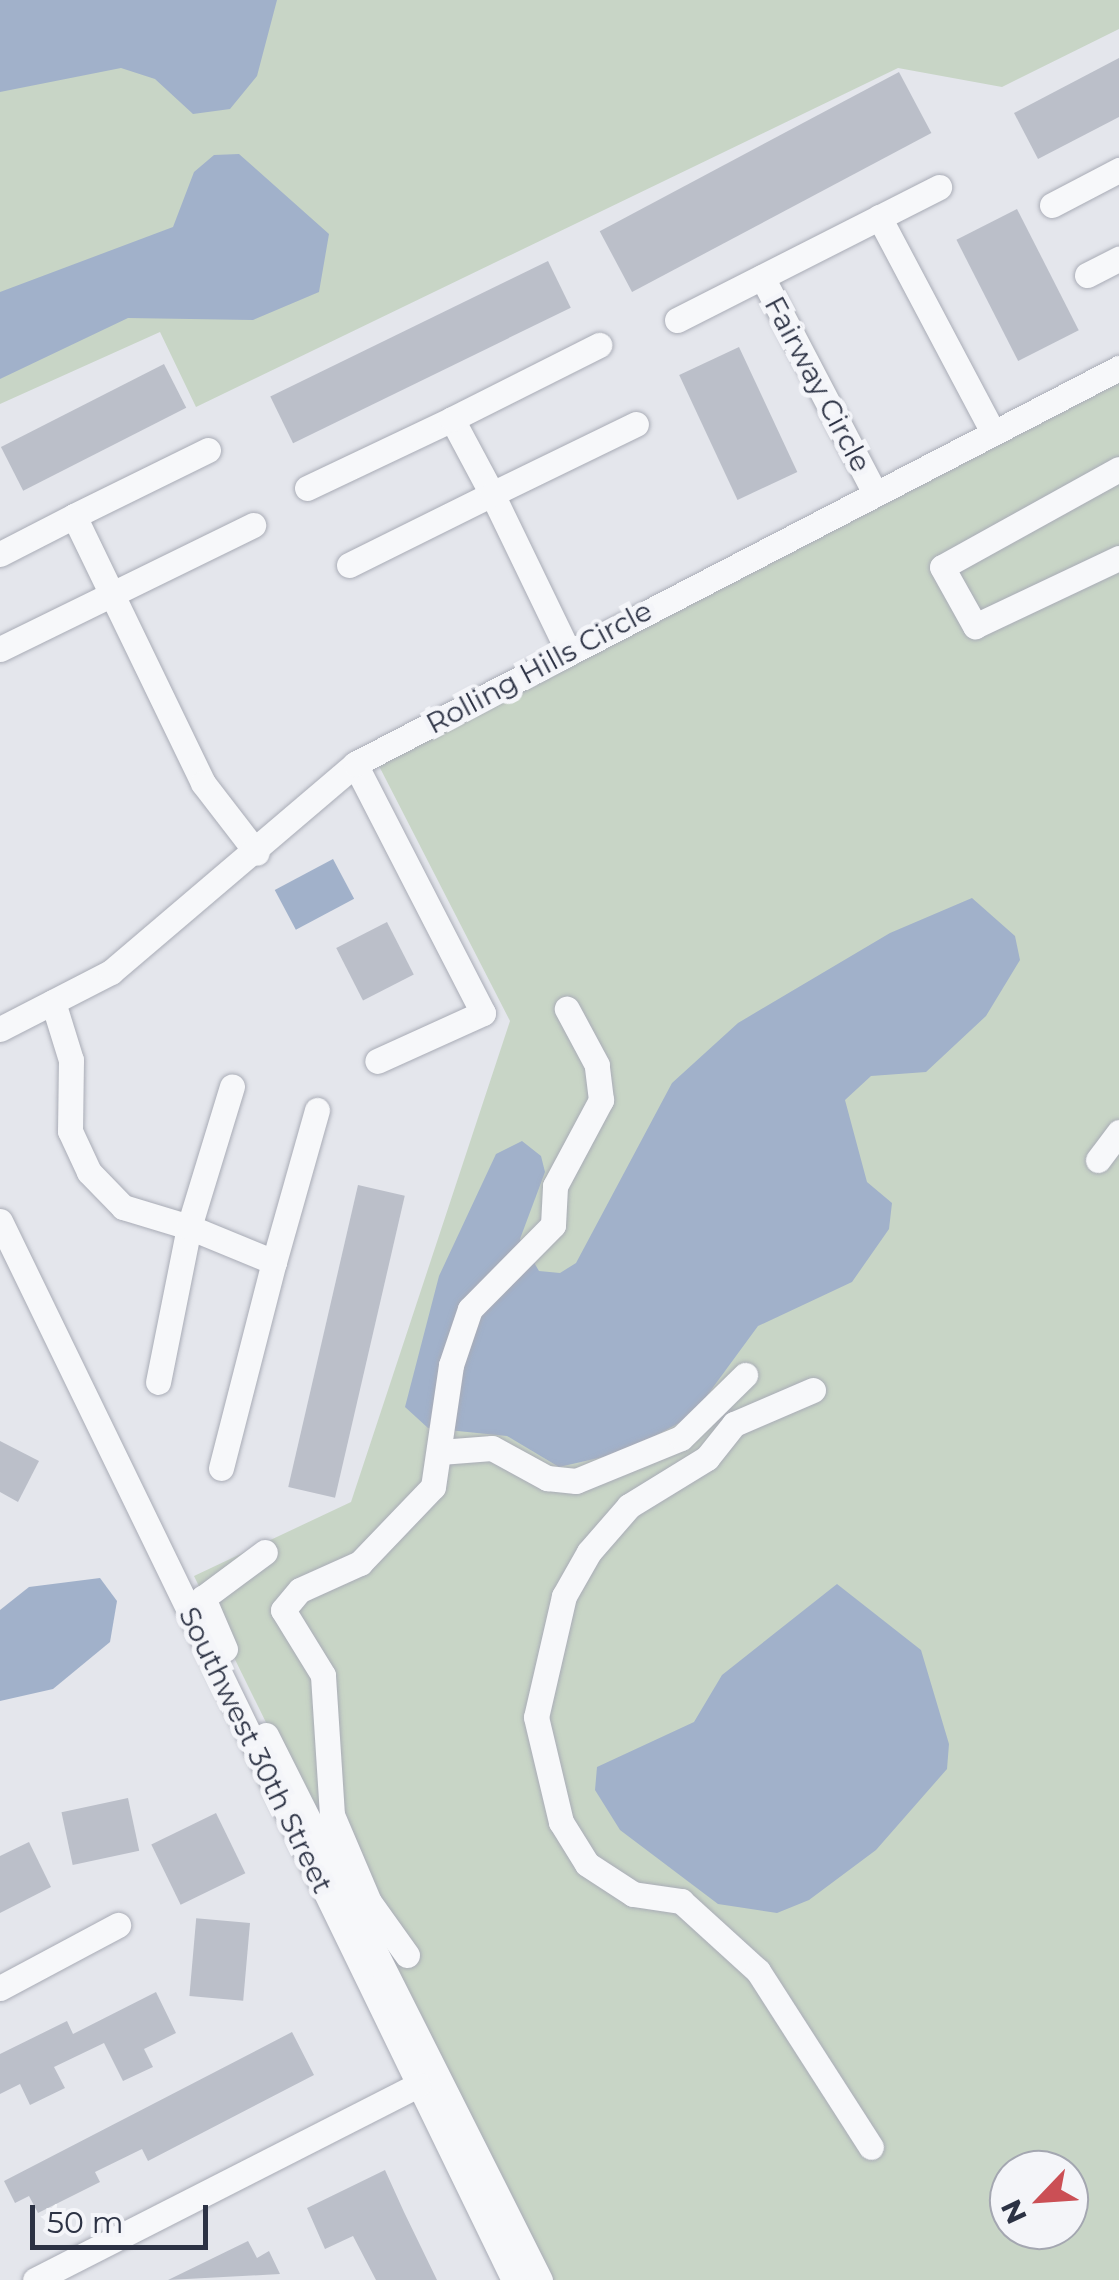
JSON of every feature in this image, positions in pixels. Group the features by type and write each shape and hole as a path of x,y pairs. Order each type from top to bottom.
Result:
{"street":[{"path":"1052,205 1119,170"},
{"name":"Fairway Circle","path":"677,320 939,186"},
{"path":"879,217 992,430"},
{"path":"1086,275 1119,259"},
{"name":"Fairway Circle","path":"762,277 874,490"},
{"path":"307,488 599,345"},
{"name":"Rolling Hills Circle","path":"0,1029 112,972 257,852 355,764 874,490 1119,368"},
{"path":"452,418 568,651"},
{"path":"348,565 636,424"},
{"path":"0,554 208,450"},
{"path":"1119,469 942,567 975,626 1119,558"},
{"path":"74,516 203,783 257,852"},
{"path":"0,649 252,525"},
{"path":"355,764 483,1013 377,1061"},
{"path":"53,1002 71,1060 70,1131 89,1172 123,1206 190,1227 274,1262"},
{"path":"407,1955 369,1902 332,1815 323,1675 283,1610 300,1590 360,1563 428,1496 470,1310 553,1225 554,1186 602,1090 567,1010"},
{"path":"158,1382 190,1227 232,1086"},
{"path":"221,1468 317,1110"},
{"path":"1098,1160 1119,1132"},
{"name":"Southwest 30th Street","path":"0,1221 514,2280"},
{"path":"440,1445 492,1448 548,1478 589,1478 680,1438 745,1376"},
{"path":"813,1390 734,1424 707,1458 628,1506 590,1552 564,1596 536,1717 560,1822 587,1864 633,1894 681,1901 758,1972 872,2147"},
{"path":"265,1552 203,1598 540,2280"},
{"path":"0,1988 118,1925"},
{"path":"35,2280 418,2085"}],"green space":[{"path":"0,0 1119,0 1119,29 1002,87 898,68 196,407 160,332 0,404"},
{"path":"1119,383 1119,2280 540,2280 194,1576 351,1502 510,1021 379,766"}],"water":[{"path":"0,0 277,0 257,76 230,109 193,114 155,79 121,68 0,92"},
{"path":"239,154 329,234 319,292 253,320 128,318 0,379 0,292 173,227 194,172 214,155"},
{"path":"333,859 354,899 296,930 275,890"},
{"path":"972,898 1015,936 1020,960 986,1016 926,1072 871,1076 845,1100 867,1182 892,1203 889,1229 852,1282 758,1326 692,1416 625,1452 559,1467 507,1436 428,1428 405,1407 439,1276 496,1154 522,1141 541,1156 545,1172 520,1239 539,1271 560,1273 576,1263 672,1083 738,1023 890,933"},
{"path":"100,1578 117,1601 110,1642 53,1689 0,1701 0,1610 29,1587"},
{"path":"837,1584 921,1650 949,1744 947,1769 876,1850 809,1900 777,1913 718,1904 620,1830 595,1790 597,1767 694,1722 722,1675"}],"building":[{"path":"1119,58 1119,117 1038,159 1014,113"},
{"path":"899,72 931,133 632,292 600,231"},
{"path":"1017,209 1079,330 1018,361 956,240"},
{"path":"548,261 571,308 293,443 270,396"},
{"path":"739,347 797,472 738,500 679,375"},
{"path":"164,364 186,408 23,491 1,447"},
{"path":"387,922 414,975 363,1000 336,948"},
{"path":"358,1185 405,1196 335,1498 288,1487"},
{"path":"0,1441 39,1461 18,1502 0,1492"},
{"path":"128,1798 139,1851 73,1865 61,1812"},
{"path":"216,1813 245,1873 181,1905 151,1845"},
{"path":"29,1842 51,1887 0,1913 0,1856"},
{"path":"196,1918 250,1923 243,2001 189,1996"},
{"path":"156,1992 176,2033 144,2049 153,2067 123,2081 104,2043 54,2067 65,2088 30,2105 20,2084 0,2094 0,2054 67,2021 73,2034"},
{"path":"292,2032 314,2075 148,2161 142,2149 95,2172 100,2182 38,2213 29,2196 15,2203 4,2181"},
{"path":"385,2170 437,2280 376,2280 353,2236 325,2249 307,2208"},
{"path":"248,2241 257,2258 269,2251 280,2274 168,2280"}]}
